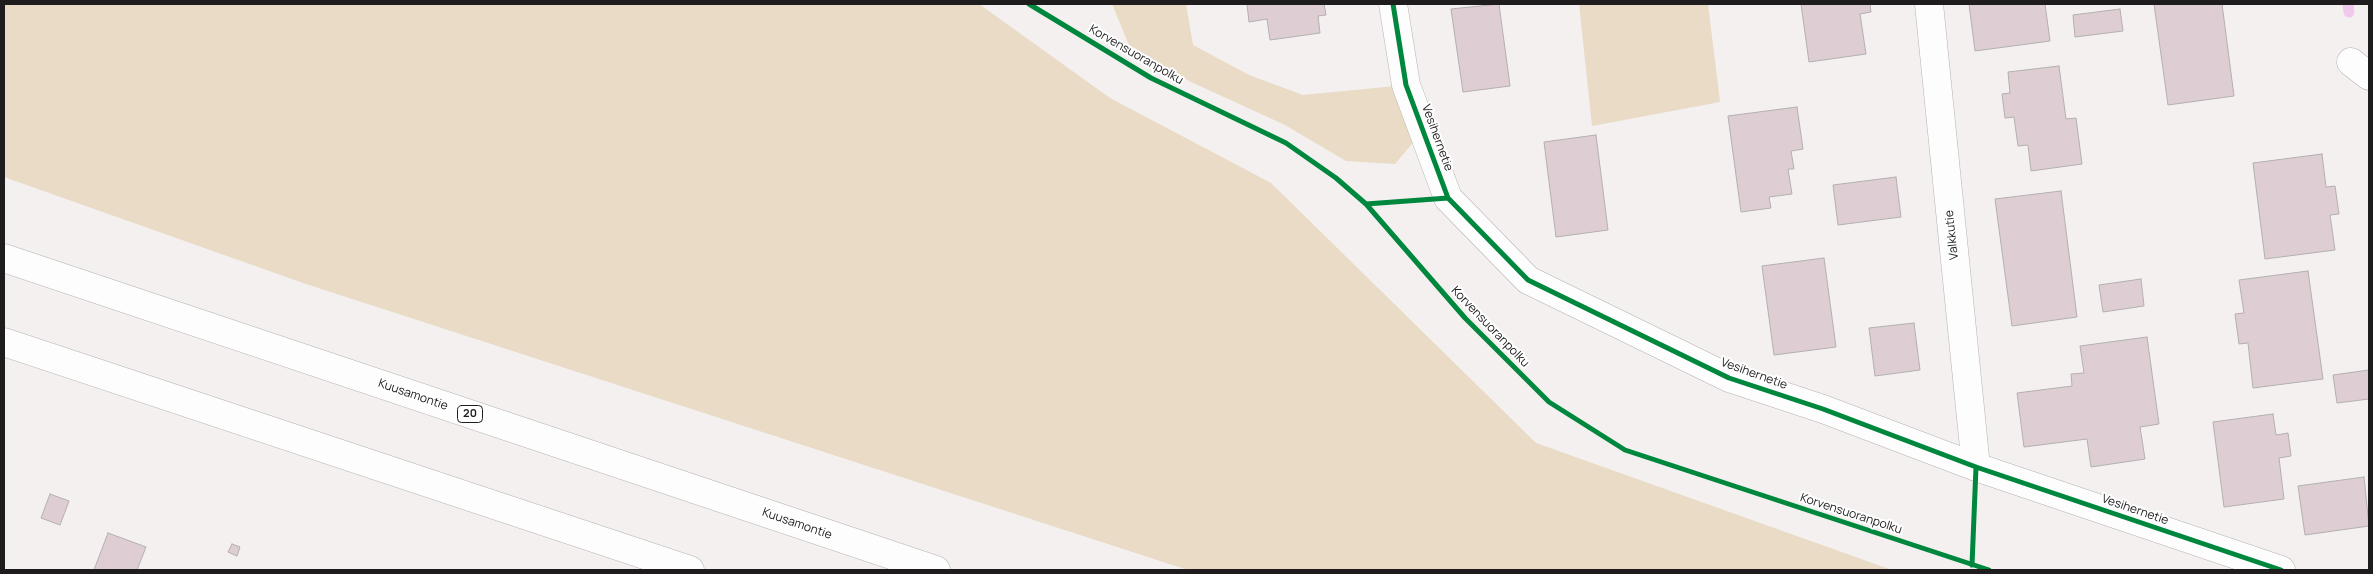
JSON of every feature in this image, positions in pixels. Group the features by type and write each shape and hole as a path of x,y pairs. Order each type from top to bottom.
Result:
{"main road":[{"name":"Vesihernetie","path":"1393,4 1406,85 1448,198 1528,280 1729,378 1823,409 1976,467 2281,570"},
{"name":"Valkkutie","path":"1929,4 1976,467"},
{"name":"Kuusamontie","path":"4,258 936,570"},
{"path":"4,342 690,570"}],"shaded area":[{"path":"4,4 979,4 1110,98 1271,183 1536,443 1892,570 1188,570 306,284 4,177"},
{"path":"1112,4 1186,4 1193,45 1249,75 1303,95 1406,85 1421,133 1395,164 1346,161 1285,125 1189,81 1129,45"},
{"path":"1579,4 1708,4 1720,102 1592,126"}],"building":[{"path":"1247,4 1324,4 1326,15 1318,16 1320,33 1270,40 1267,19 1249,22"},
{"path":"1499,4 1510,86 1463,92 1451,9"},
{"path":"1801,4 1870,4 1871,12 1860,14 1866,54 1809,62"},
{"path":"1969,4 2045,4 2050,41 1975,51"},
{"path":"2154,4 2222,4 2234,96 2168,105"},
{"path":"2120,9 2123,31 2075,37 2073,15"},
{"path":"2059,66 2066,119 2076,118 2082,164 2031,171 2028,145 2018,146 2014,117 2005,118 2002,94 2010,93 2008,72"},
{"path":"1797,107 1803,149 1791,151 1794,169 1788,169 1792,194 1769,197 1771,208 1741,212 1728,116"},
{"path":"1596,135 1608,230 1556,237 1544,142"},
{"path":"2322,154 2326,187 2335,186 2339,214 2330,215 2335,250 2265,259 2253,163"},
{"path":"1896,177 1901,217 1838,225 1833,185"},
{"path":"2061,191 2077,317 2012,326 1995,199"},
{"path":"1824,258 1836,347 1774,355 1762,266"},
{"path":"2308,271 2323,379 2253,388 2248,343 2239,344 2235,314 2244,313 2239,280"},
{"path":"2141,279 2144,306 2103,312 2099,285"},
{"path":"1914,323 1920,370 1875,376 1869,328"},
{"path":"2147,337 2159,424 2140,427 2145,459 2091,467 2087,439 2024,447 2017,393 2072,386 2071,374 2084,373 2080,346"},
{"path":"2369,370 2369,399 2337,403 2333,375"},
{"path":"2273,414 2276,435 2288,433 2291,456 2279,458 2284,499 2224,507 2213,422"},
{"path":"2364,477 2369,526 2305,535 2298,486"},
{"path":"50,494 69,501 60,525 41,518"},
{"path":"108,533 146,547 137,570 94,570"},
{"path":"232,544 240,547 237,556 228,552"}],"waterway":[{"path":"2348,4 2349,12"}],"cycle path":[{"name":"Korvensuoranpolku","path":"1029,4 1151,78 1286,143 1336,178 1366,204 1465,318 1549,402 1625,450 1989,570"},
{"path":"1393,4 1406,85 1448,198 1528,280 1729,378 1823,409 1976,467 2281,570"},
{"path":"1366,204 1448,198"},
{"path":"1972,565 1976,467"}]}
